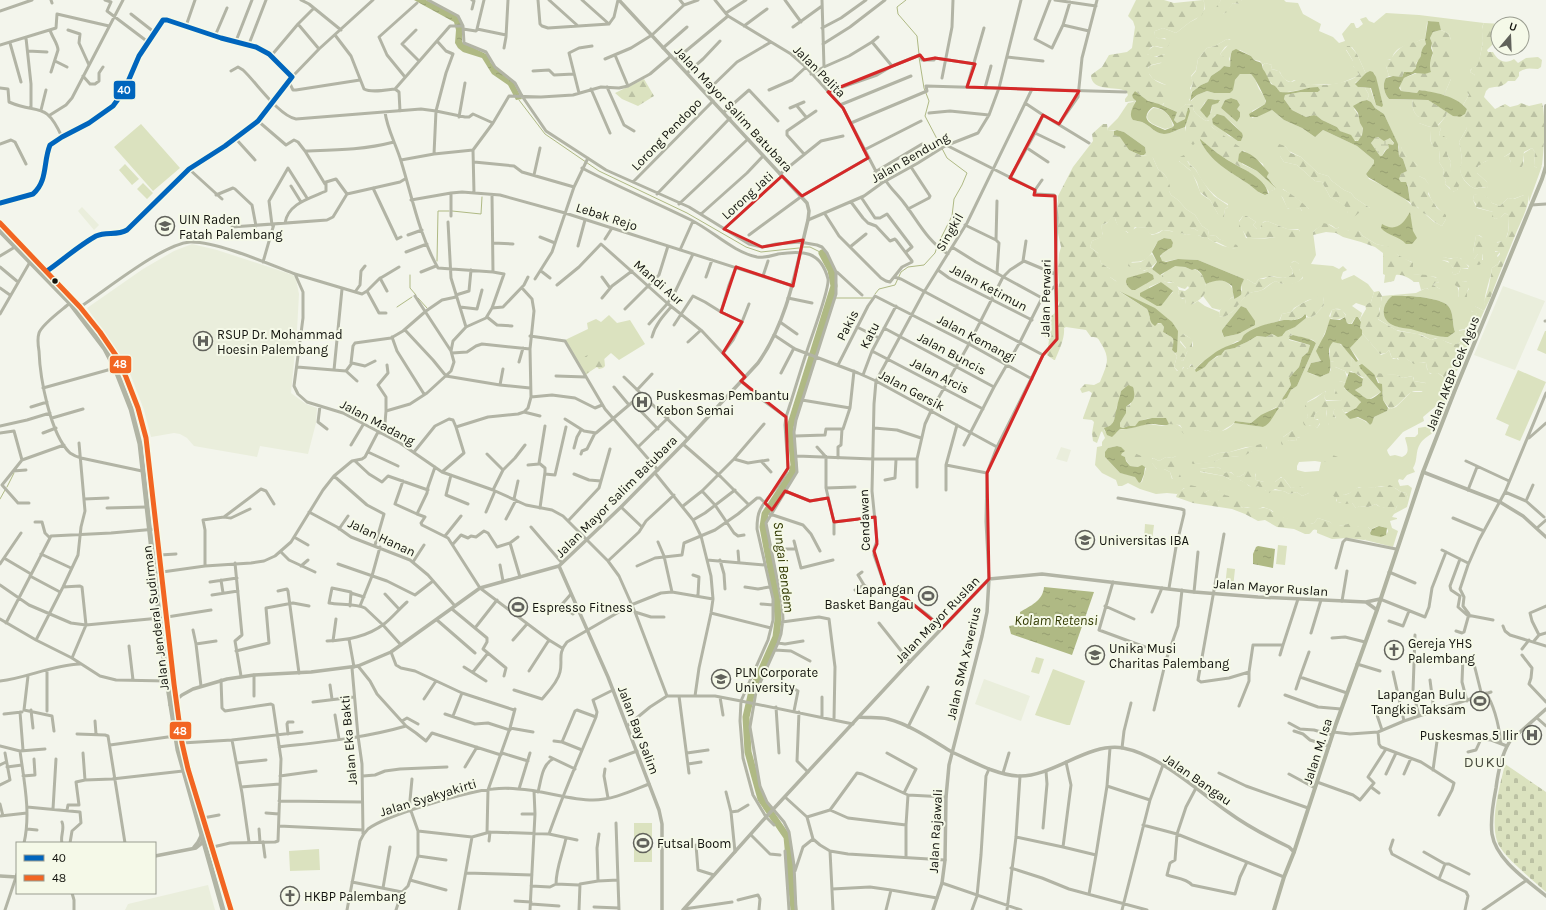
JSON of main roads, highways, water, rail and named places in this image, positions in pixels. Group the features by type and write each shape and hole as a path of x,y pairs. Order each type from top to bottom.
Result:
{"highway":[{"name":"Jalan Jenderal Sudirman","path":"0,223 47,271 94,324 117,357 136,403 146,438 182,744 231,910"},
{"name":"Jalan Jenderal Sudirman","path":"0,231 70,303 91,330 115,368 134,415 140,444 167,681 175,736 183,771 223,910"},
{"path":"146,496 152,495"},
{"path":"160,618 167,617"},
{"path":"203,837 210,838"}],"main road":[{"name":"Jalan AKBP Cek Agus","path":"1380,599 1423,472 1546,166 1546,106"},
{"name":"Jalan AKBP Cek Agus","path":"1545,157 1546,149"},
{"name":"Jalan M. Isa","path":"1274,910 1341,709 1380,599"}],"water":[{"path":"414,0 426,0 458,16 462,25 462,42 488,55 491,63 514,83 522,99 516,100 508,85 492,74 482,58 463,52 458,48 455,43 456,30 454,22"},
{"path":"1428,21 1439,22 1441,30 1433,32 1430,38 1433,53 1430,63 1431,72 1425,74 1415,73 1404,78 1399,88 1401,91 1417,93 1419,90 1438,93 1451,98 1467,109 1465,114 1460,117 1453,116 1428,100 1389,99 1385,92 1384,83 1386,78 1393,76 1402,77 1404,72 1412,72 1416,68 1416,64 1426,44 1425,40"},
{"path":"1236,49 1251,56 1254,60 1261,63 1271,84 1280,92 1290,92 1318,87 1320,90 1318,92 1301,92 1285,95 1284,99 1292,110 1306,117 1314,115 1317,116 1337,127 1340,131 1351,135 1355,141 1358,141 1362,135 1363,128 1360,123 1358,113 1353,106 1362,101 1367,100 1371,102 1375,108 1384,114 1398,144 1399,156 1403,159 1407,171 1401,174 1399,179 1401,182 1406,182 1410,202 1368,177 1366,174 1374,163 1374,160 1357,146 1323,130 1315,137 1302,128 1284,120 1272,110 1257,117 1250,117 1249,114 1265,104 1266,101 1251,74 1240,74 1235,80 1233,90 1230,93 1214,93 1207,91 1197,95 1190,101 1192,92 1208,82 1211,76 1224,66 1230,67 1232,51","holes":["1378,137 1384,141 1390,138 1394,143 1393,145 1388,144 1389,148 1382,156 1380,156 1371,143"]},
{"path":"1370,71 1373,72 1376,77 1383,105 1382,107 1376,105 1371,88 1358,87 1355,84"},
{"path":"1135,91 1148,101 1177,112 1174,120 1177,123 1185,119 1189,108 1190,111 1185,127 1169,133 1161,134 1145,123 1133,120 1131,113 1136,101 1132,95","holes":["1153,107 1161,109 1169,116 1174,125 1173,127 1165,130 1147,120 1146,117 1149,110"]},
{"path":"1231,98 1237,100 1240,105 1237,109 1240,112 1240,117 1237,122 1221,108 1225,100"},
{"path":"1208,99 1220,100 1218,103 1212,105 1210,114 1207,118 1200,110"},
{"path":"1217,114 1224,116 1242,133 1243,136 1241,141 1238,141 1213,124 1212,119"},
{"path":"1117,130 1124,132 1145,147 1146,153 1144,155 1140,155 1129,150 1120,137 1114,135 1114,131"},
{"path":"1200,140 1223,157 1250,172 1262,182 1268,194 1265,195 1260,193 1220,165 1209,155"},
{"path":"1242,151 1251,154 1260,163 1269,173 1267,177 1276,188 1257,171 1238,161 1239,154"},
{"path":"1410,212 1413,231 1417,238 1412,244 1406,244 1381,228 1382,224 1391,227 1398,226"},
{"path":"1164,238 1171,239 1173,243 1172,247 1160,256 1162,261 1166,262 1178,259 1198,260 1244,279 1241,286 1241,295 1234,299 1232,286 1226,282 1216,281 1206,284 1201,273 1195,269 1192,270 1185,267 1175,266 1160,275 1152,269 1157,262 1152,252 1158,241"},
{"path":"1148,272 1153,275 1154,279 1135,290 1129,288 1126,282 1127,278"},
{"path":"1161,282 1173,291 1161,306 1157,306 1140,296 1140,293"},
{"path":"1119,291 1155,308 1172,322 1178,331 1177,352 1175,353 1172,350 1173,338 1163,332 1164,327 1161,323 1158,323 1155,326 1150,320 1147,309"},
{"path":"1392,296 1423,297 1445,304 1449,307 1452,313 1455,332 1448,337 1428,334 1390,324 1385,317 1384,308"},
{"path":"1241,306 1246,308 1255,321 1255,325 1238,334 1224,337 1222,330"},
{"path":"1305,314 1306,318 1295,327 1286,331 1282,336 1278,337 1272,334 1266,337 1257,336 1235,348 1225,350 1221,355 1217,356 1205,367 1196,372 1195,370 1211,356 1223,348 1241,340 1244,335 1252,330 1282,320 1296,320"},
{"path":"1345,317 1347,323 1349,324 1352,324 1356,317 1358,317 1361,322 1360,328 1362,330 1362,335 1350,348 1358,361 1355,361 1341,344 1333,342 1329,349 1329,373 1320,377 1307,372 1311,363 1321,361 1316,351 1325,334 1330,319 1340,320"},
{"path":"1293,335 1314,341 1316,343 1297,386 1291,390 1287,398 1283,400 1282,399 1291,385 1289,378 1299,367 1302,357 1308,352 1310,345 1289,339 1290,336"},
{"path":"1362,364 1374,374 1378,383 1382,384 1383,400 1388,408 1387,411 1374,417 1370,425 1358,417 1350,419 1345,414 1356,408 1361,402 1344,387 1349,372 1355,373 1363,379 1362,386 1355,390 1365,398 1373,398 1381,392 1360,368 1359,365"},
{"path":"1128,385 1133,387 1134,397 1133,401 1126,407 1126,413 1120,423 1120,427 1135,426 1139,421 1152,418 1166,418 1169,424 1149,424 1129,429 1120,429 1112,437 1107,435 1104,428 1111,425 1113,422 1121,391"},
{"path":"1278,407 1279,408 1266,426 1263,427 1234,423 1235,421 1251,423 1261,415"},
{"path":"1117,446 1121,447 1125,451 1121,455 1125,457 1130,466 1138,467 1142,465 1145,467 1141,482 1139,483 1135,477 1120,473 1105,457 1105,452 1108,448"},
{"path":"1379,526 1387,528 1386,535 1381,537 1371,535 1370,533 1372,529"},
{"path":"1258,546 1275,549 1273,568 1253,564 1253,554"},
{"name":"Kolam Retensi","path":"1044,587 1094,592 1072,655 1011,634 1009,626 1021,624 1020,612 1039,599"}],"waterway":[{"path":"906,0 897,7 898,14 917,36 919,54"},
{"path":"919,57 924,88 929,101 925,116 947,158 967,173 954,199 952,216 938,244"},
{"path":"519,100 545,134 599,171 687,213 746,247 761,252 799,248"},
{"path":"452,211 481,214 482,197"},
{"path":"437,261 438,211 449,211"},
{"path":"803,247 810,247 822,253"},
{"path":"875,294 879,289 895,285 901,272 908,267 924,265 935,253 937,247"},
{"name":"Sungai Bendem","path":"794,910 787,837 761,799 748,752 746,717 752,691 776,637 778,620 777,602 763,527 765,514 792,473 794,465 790,427 834,286 831,270 822,253"},
{"path":"410,275 410,288 416,295"},
{"path":"397,307 412,297"},
{"path":"418,298 427,308"},
{"path":"830,298 872,298"},
{"path":"7,487 14,473"},
{"path":"0,499 5,490"}],"place":[{"name":"UIN Raden Fatah Palembang","path":"165,226"},
{"name":"RSUP Dr. Mohammad Hoesin Palembang","path":"203,341"},
{"name":"Puskesmas Pembantu Kebon Semai","path":"642,402"},
{"name":"Universitas IBA","path":"1085,540"},
{"name":"Lapangan Basket Bangau","path":"928,596"},
{"name":"Espresso Fitness","path":"518,607"},
{"name":"Gereja YHS Palembang","path":"1394,650"},
{"name":"Unika Musi Charitas Palembang","path":"1095,655"},
{"name":"PLN Corporate University","path":"721,679"},
{"name":"Lapangan Bulu Tangkis Taksam","path":"1480,701"},
{"name":"Puskesmas 5 Ilir","path":"1532,735"},
{"name":"Futsal Boom","path":"643,843"},
{"name":"HKBP Palembang","path":"290,896"}],"district":[{"name":"DUKU","path":"1485,762"}]}
